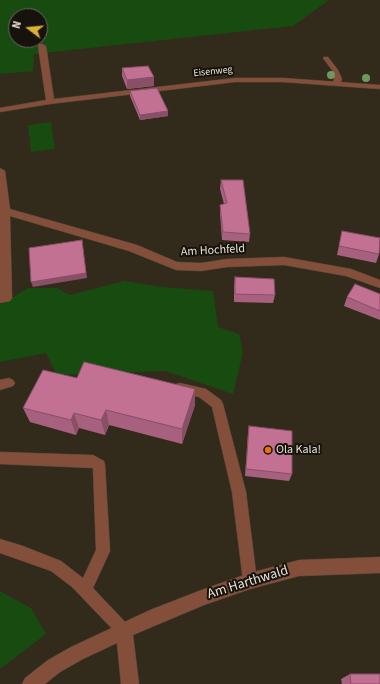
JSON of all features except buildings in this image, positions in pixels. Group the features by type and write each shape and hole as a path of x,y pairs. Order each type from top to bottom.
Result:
{"street":[{"path":"42,48 50,102"},
{"name":"Eisenweg","path":"0,110 50,102 235,80 283,80 379,85"},
{"path":"0,171 5,211 6,298 0,299"},
{"name":"Am Hochfeld","path":"5,211 133,248 176,266 284,261 347,272 380,284"},
{"name":"Am Harthwald","path":"31,684 54,666 77,653 156,616 250,581 299,568 380,565"},
{"path":"124,631 130,684"}],"lane":[{"path":"326,58 335,70 338,79 337,83"},
{"path":"165,384 202,393 217,404 239,492 250,581"},
{"path":"0,458 93,461 99,465 103,551 85,590"},
{"path":"0,546 56,566 85,590 124,631"}],"green space":[{"path":"0,0 329,0 293,26 34,54 33,71 0,74"},
{"path":"51,122 55,149 31,152 28,125"},
{"path":"124,281 162,287 213,291 218,327 239,334 243,352 233,394 165,371 57,375 46,353 0,362 0,305 28,288 57,288 70,295"},
{"path":"0,591 31,608 46,634 0,669"}],"place":[{"name":"Ola Kala!","path":"268,450"}]}
